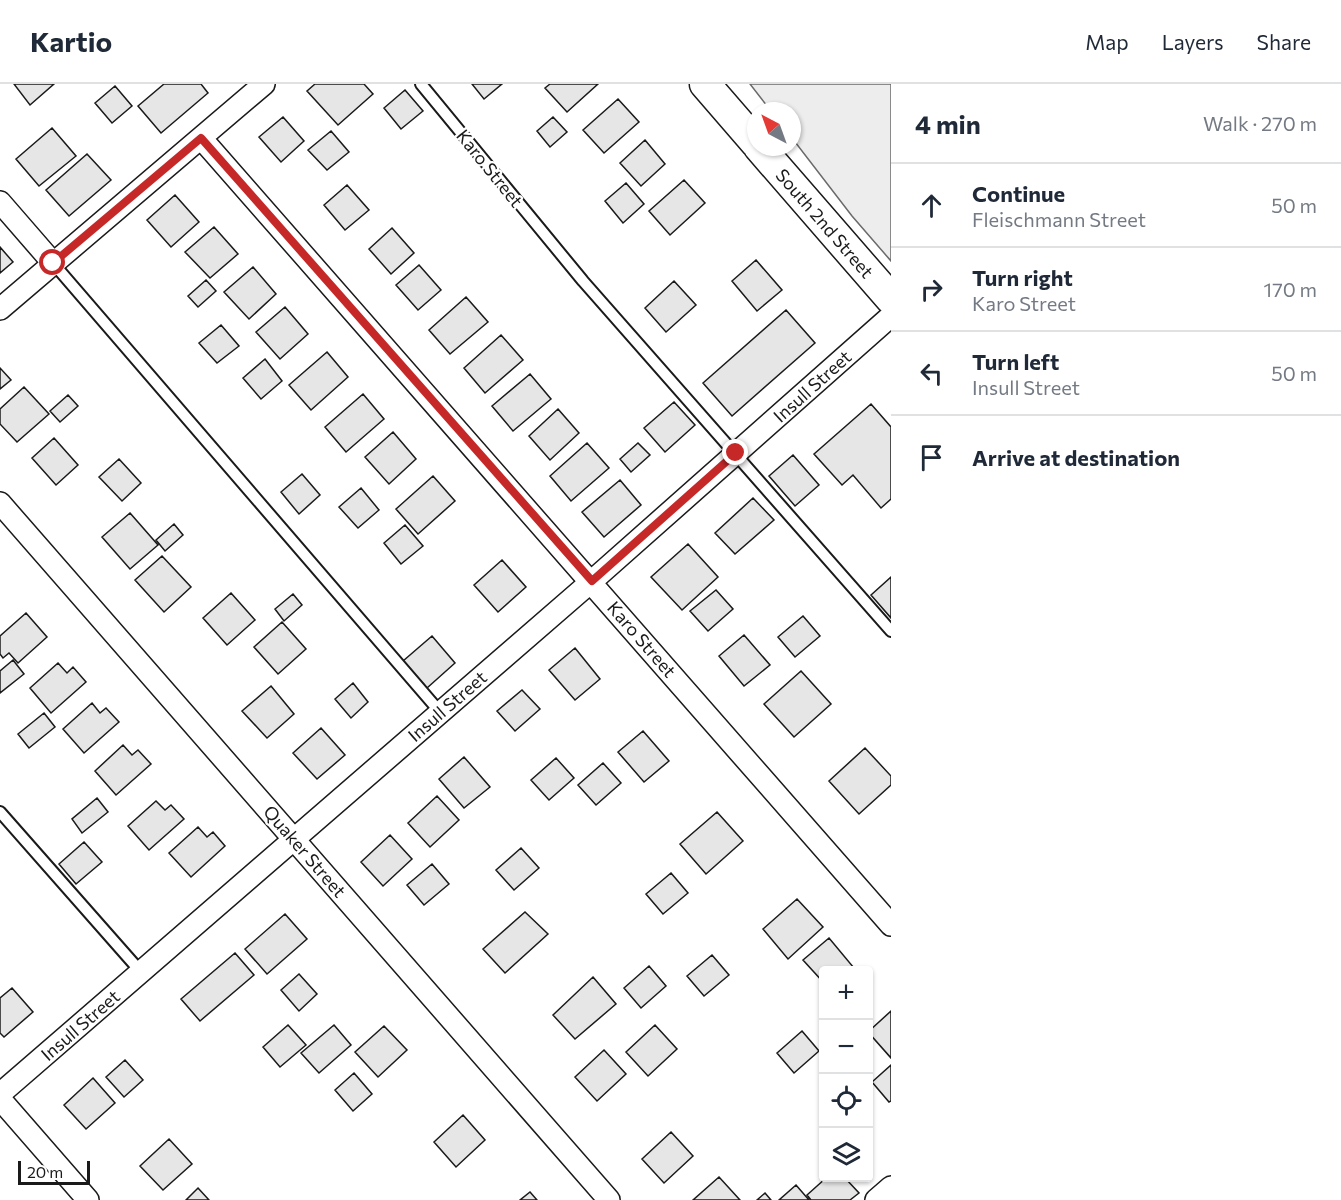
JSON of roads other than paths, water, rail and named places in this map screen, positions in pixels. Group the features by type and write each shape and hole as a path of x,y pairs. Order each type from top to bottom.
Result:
{"main road":[{"path":"705,84 747,133"},
{"name":"South 2nd Street","path":"767,156 891,299"}],"street":[{"path":"0,309 262,85"},
{"name":"Karo Street","path":"201,138 592,581 891,925"},
{"path":"0,202 53,263"},
{"name":"Insull Street","path":"0,1096 592,581 891,316"},
{"name":"Quaker Street","path":"0,503 609,1200"},
{"path":"0,1096 88,1200"},
{"path":"876,1200 891,1187"}],"lane":[{"name":"Karo Street","path":"421,84 583,281 891,631"},
{"path":"53,263 440,712"},
{"path":"0,812 141,972"}]}
